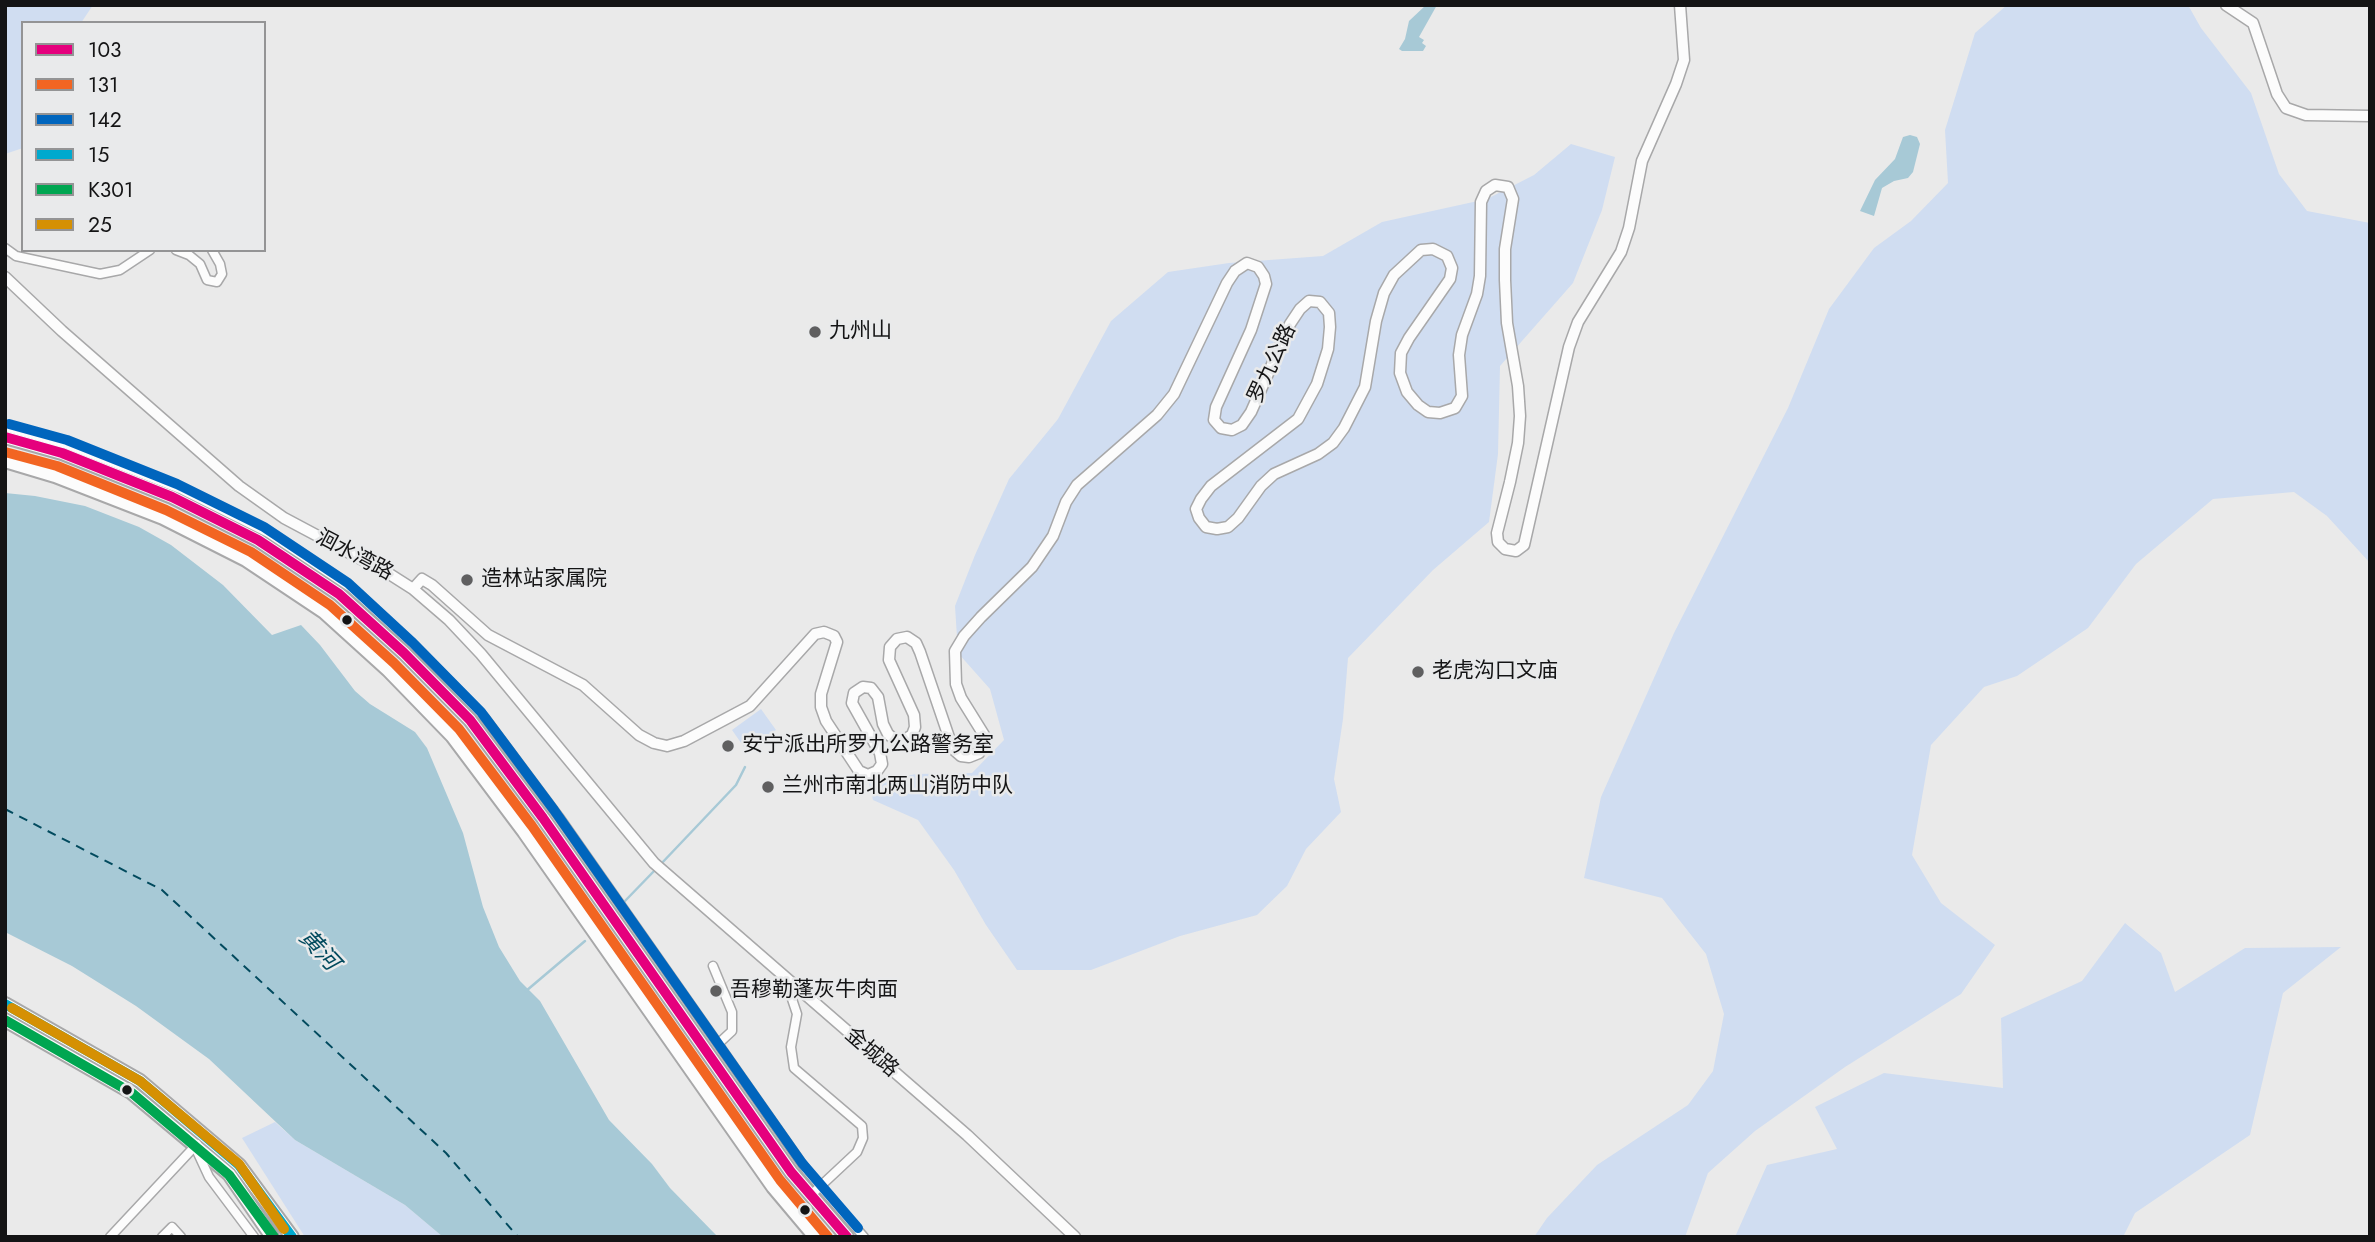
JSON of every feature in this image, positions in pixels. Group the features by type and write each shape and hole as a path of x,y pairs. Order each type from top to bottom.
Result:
{"main road":[{"path":"5,437 62,453 172,496 258,540 339,594 404,653 470,720 543,818 791,1172 816,1191 846,1237"},
{"path":"5,461 55,475 163,518 246,560 324,612 388,670 452,736 524,832 773,1186 815,1237"},
{"path":"5,1004 140,1081 229,1174 272,1237"},
{"path":"5,1020 131,1092 239,1165 292,1237"}],"street":[{"name":"罗九公路","path":"413,589 422,579 432,585 488,635 583,685 639,735 667,746 684,741 750,706 815,634 824,632 834,636 838,642 823,683 821,707 826,721 859,771 868,775 877,771 882,764 880,753 852,703 854,693 863,687 871,688 878,697 883,724 895,740 904,740 912,735 915,727 914,715 889,660 890,648 897,639 907,637 916,643 920,652 953,749 961,756 969,757 979,753 984,735 961,698 956,684 955,651 981,617 1032,567 1053,536 1066,502 1077,485 1157,415 1174,394 1235,271 1247,263 1258,267 1266,284 1251,330 1216,407 1214,420 1221,428 1232,430 1242,425 1251,412 1290,324 1300,309 1309,302 1320,302 1329,313 1330,327 1328,349 1317,384 1298,419 1211,486 1201,499 1196,509 1199,518 1206,527 1217,529 1228,527 1274,474 1318,454 1333,443 1344,428 1365,387 1376,321 1384,293 1394,275 1421,250 1433,249 1447,256 1452,268 1450,279 1401,354 1400,373 1407,392 1428,412 1440,413 1455,408 1462,396 1459,355 1462,335 1477,294 1480,276 1481,202 1486,191 1495,185 1508,187 1513,199 1505,249 1505,280 1507,323 1518,386 1520,416 1513,469 1497,533 1498,542 1505,549 1516,551 1524,545 1569,347 1578,322 1620,252 1629,228 1642,161 1684,60 1680,5"},
{"path":"2226,5 2253,23 2277,94 2286,108 2305,115 2370,116"},
{"path":"5,248 16,256 100,274 120,270 146,252"},
{"path":"181,252 200,264 207,280 217,282 222,274 213,252"},
{"name":"洄水湾路","path":"5,277 62,331 239,486 284,518 413,589 449,620 481,654 654,863 665,872"},
{"path":"5,427 68,445 180,489 268,533 351,589 418,649 485,718 559,817 718,1044 816,1191 864,1237"},
{"name":"金城路","path":"665,872 1003,1167 1075,1237"},
{"path":"713,966 732,1012 732,1031 718,1044"},
{"path":"785,977 797,1014 791,1046 794,1068 862,1126 863,1138 857,1152 816,1191"},
{"path":"110,1237 200,1141"},
{"path":"200,1141 209,1177 254,1237"},
{"path":"162,1237 172,1227 181,1237"}],"shaded area":[{"path":"5,5 93,5 82,21 21,21 21,149 5,154"},
{"path":"2007,5 2188,5 2201,28 2251,93 2279,174 2307,211 2370,223 2370,563 2327,516 2294,492 2213,499 2136,564 2088,628 2017,676 1984,687 1931,745 1912,855 1941,903 1995,945 1961,994 1845,1067 1755,1131 1708,1173 1685,1237 1534,1237 1547,1218 1597,1165 1688,1105 1713,1071 1724,1014 1706,954 1662,898 1584,878 1601,797 1674,633 1788,408 1829,309 1874,248 1911,221 1948,183 1945,130 1975,33"},
{"path":"1571,144 1615,157 1602,210 1573,283 1500,366 1498,454 1489,522 1433,570 1348,658 1334,779 1341,812 1306,849 1287,886 1257,915 1180,936 1091,970 1017,970 986,925 954,870 918,820 873,800 869,783 916,774 972,773 1004,740 990,689 958,653 955,606 1009,479 1058,419 1111,321 1168,272 1229,263 1323,256 1382,222 1487,199 1534,175"},
{"path":"761,709 776,730 746,750 732,730"},
{"path":"2125,923 2161,953 2175,992 2245,948 2341,947 2283,993 2250,1135 2135,1213 2123,1237 1735,1237 1767,1165 1837,1149 1815,1107 1884,1073 2003,1088 2001,1018 2082,981"},
{"path":"275,1122 295,1140 405,1205 443,1237 305,1237 242,1138"}],"water":[{"path":"1426,5 1437,5 1419,37 1424,40 1422,43 1426,46 1423,51 1402,51 1399,49 1405,39 1409,21"},
{"path":"1903,137 1917,137 1920,144 1913,172 1908,178 1894,181 1882,188 1874,216 1860,211 1875,180 1895,159"},
{"name":"黄河","path":"5,493 85,506 139,527 171,545 223,585 272,635 301,625 355,691 370,704 415,732 427,748 463,833 483,907 499,947 520,981 540,1001 609,1120 718,1237 443,1237 405,1205 295,1140 209,1059 136,1006 72,966 5,932"}],"waterway":[{"path":"660,865 736,785 745,767"},
{"path":"624,902 656,869"},
{"path":"526,991 585,941"}],"ferry route":[{"path":"5,809 162,890 446,1153 518,1237"}],"transit line":[{"name":"142","path":"9,424 67,440 177,484 264,527 348,583 413,643 481,712 554,810 802,1163 858,1228"},
{"name":"103","path":"5,437 62,453 172,497 258,540 339,594 404,653 470,720 543,818 791,1172 847,1237"},
{"name":"131","path":"5,452 57,466 166,510 251,552 330,605 394,663 459,729 532,826 780,1180 828,1237"},
{"name":"15","path":"5,1004 140,1081 239,1165 292,1237"},
{"name":"25","path":"12,1008 140,1081 239,1164 284,1229"},
{"name":"K301","path":"5,1020 132,1093 229,1175 274,1237"}],"place":[{"name":"九州山","path":"815,332"},
{"name":"造林站家属院","path":"467,580"},
{"name":"老虎沟口文庙","path":"1418,672"},
{"name":"安宁派出所罗九公路警务室","path":"728,746"},
{"name":"兰州市南北两山消防中队","path":"768,787"},
{"name":"吾穆勒蓬灰牛肉面","path":"716,991"}]}
